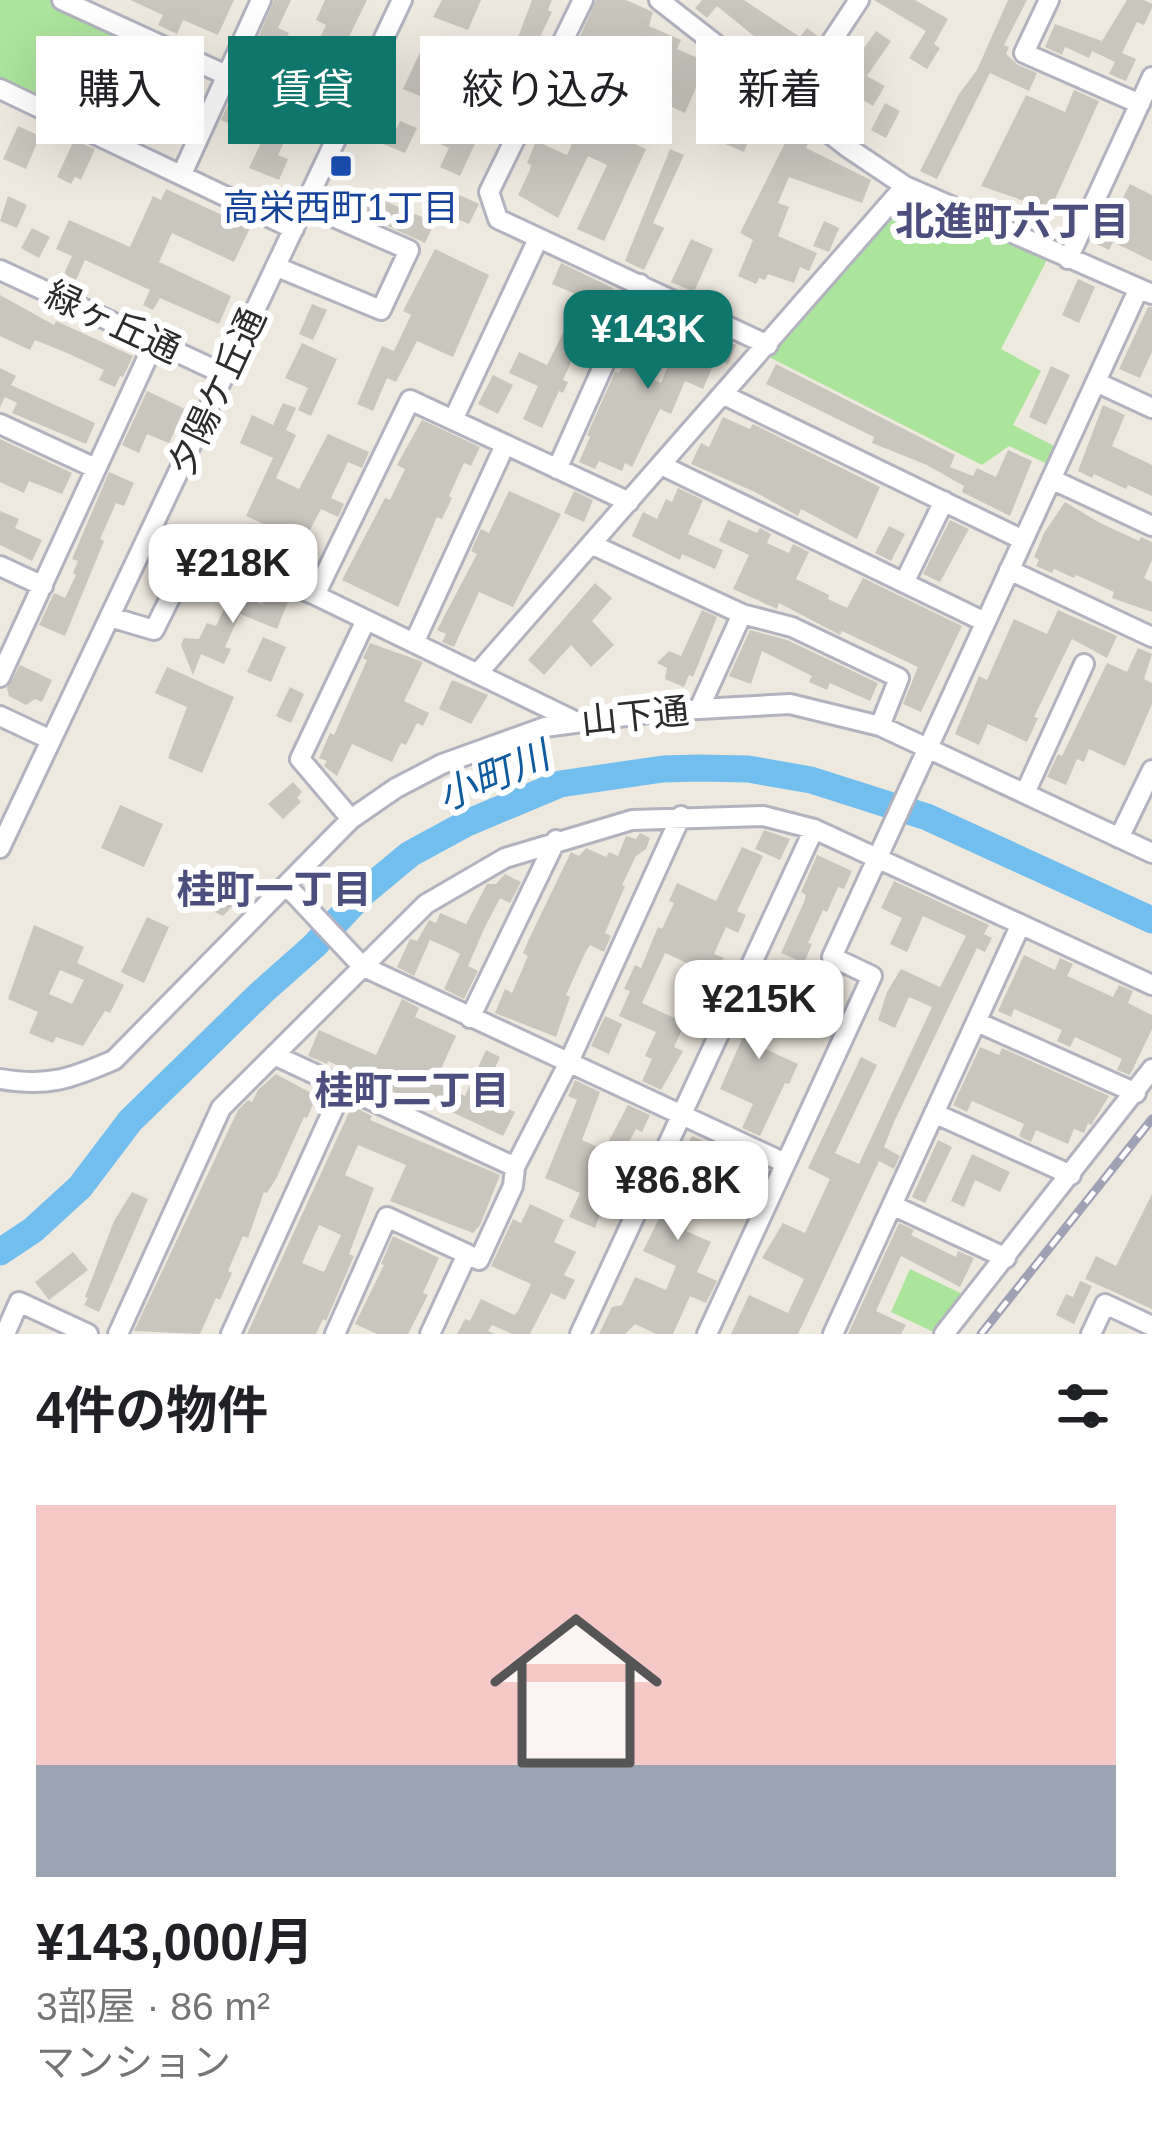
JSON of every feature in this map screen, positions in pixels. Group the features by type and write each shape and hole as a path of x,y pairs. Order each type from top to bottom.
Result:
{"street":[{"path":"62,0 226,75"},
{"path":"182,174 261,0"},
{"name":"夕陽ケ丘通","path":"0,848 402,0"},
{"path":"583,0 489,192 498,219 768,345"},
{"path":"659,0 705,36"},
{"path":"836,36 860,0"},
{"path":"1048,0 1024,52 1140,104"},
{"path":"1068,259 1152,77"},
{"path":"0,88 294,229"},
{"path":"707,1334 872,976 832,957 1096,382 1145,292 905,186 842,144"},
{"path":"478,673 905,186"},
{"path":"277,267 381,310 391,290 409,250 306,205"},
{"path":"453,420 538,239"},
{"name":"緑ヶ丘通","path":"0,270 226,375"},
{"path":"557,469 640,284"},
{"path":"0,677 155,340"},
{"path":"1096,382 1152,408"},
{"path":"724,395 1023,540"},
{"path":"315,595 410,400 629,502"},
{"path":"0,424 95,468"},
{"path":"414,643 506,446"},
{"path":"662,465 985,622"},
{"path":"1051,479 1152,526"},
{"path":"904,583 944,501"},
{"path":"593,545 742,614 792,627 899,678 880,726"},
{"path":"110,617 154,630 183,572 202,561 227,557 578,722"},
{"path":"0,566 43,586"},
{"path":"1009,570 1152,637"},
{"path":"698,709 742,614"},
{"path":"351,818 300,759 366,620"},
{"path":"1024,793 1084,664"},
{"name":"山下通","path":"0,1079 33,1084 68,1080 114,1060 351,818 396,788 483,746 545,727 698,709 790,704 880,726 1152,853"},
{"path":"0,716 51,740"},
{"path":"1119,838 1152,770"},
{"path":"334,1334 387,1217 478,1260 513,1186 515,1167 568,1064 681,816"},
{"path":"118,1334 221,1108 357,960 426,904 505,858 556,839 632,820 763,816 814,829 1152,985"},
{"path":"580,1334 814,829"},
{"path":"470,1018 556,839"},
{"path":"286,885 357,960 470,1018 785,1163"},
{"path":"833,1334 1020,926"},
{"path":"976,1022 1136,1093"},
{"path":"274,1055 515,1167"},
{"path":"944,1334 1152,1069"},
{"path":"231,1334 343,1088"},
{"path":"934,1113 1071,1175"},
{"path":"892,1205 1006,1258"},
{"path":"430,1334 467,1254"},
{"path":"5,1334 20,1302 88,1334"},
{"path":"1090,1334 1105,1304 1152,1327"}],"green space":[{"path":"0,0 62,0 140,36 36,36 36,106 0,89"},
{"path":"905,186 1051,252 1001,349 1041,371 1013,425 1064,451 1056,468 1009,446 982,465 761,353"},
{"path":"910,1269 973,1299 938,1334 891,1312"}],"building":[{"path":"130,0 234,0 218,35 183,20 177,34 158,25 163,15"},
{"path":"274,0 291,0 278,28 288,36 259,36"},
{"path":"325,0 367,0 349,36 321,36 326,25 316,20"},
{"path":"442,0 481,0 468,30 433,17"},
{"path":"532,0 552,0 548,10 552,12 541,36 518,36"},
{"path":"596,0 626,0 653,12 649,26 672,36 580,36"},
{"path":"702,0 744,0 798,36 754,36 717,6 707,18 695,8"},
{"path":"874,0 915,0 948,19 934,44 940,48 927,69 909,58 926,31"},
{"path":"1008,0 1027,0 1004,45 1009,47 1006,54 1037,73 1029,91 990,73 937,179 920,171 959,94 977,70"},
{"path":"1127,0 1144,0 1152,8 1144,25 1137,22 1122,53 1136,59 1126,81 1109,74 1115,62 1092,51 1089,58 1065,47 1062,55 1045,47 1055,24 1102,41"},
{"path":"876,31 891,41 867,76 885,86 873,106 864,101 864,48"},
{"path":"672,36 681,40 677,49 696,57 696,88 685,113 672,107"},
{"path":"420,52 420,96 403,89"},
{"path":"1074,90 1099,101 1044,224 1022,214 1027,202 981,186 1026,95 1065,112"},
{"path":"885,103 900,111 886,138 871,130"},
{"path":"400,121 417,128 405,153 383,144 396,144"},
{"path":"18,126 36,134 26,169 3,159"},
{"path":"72,144 95,149 81,180 75,177 71,184 57,177"},
{"path":"260,144 283,144 278,155 288,159 279,180 249,168"},
{"path":"440,144 475,144 460,176 440,167 449,148"},
{"path":"535,144 567,155 572,144 635,144 646,149 604,241 577,229 607,165 588,156 558,218 518,195"},
{"path":"784,144 808,144 806,148 871,180 862,203 789,177 778,203 789,207 778,236 817,253 809,271 800,267 794,283 768,274 756,284 738,276 753,240 740,233"},
{"path":"670,149 684,155 653,223 664,228 644,270 625,261"},
{"path":"1130,184 1152,195 1152,261 1113,242 1109,250 1092,242 1108,205 1117,209"},
{"path":"166,189 250,228 234,262 172,233 159,262 231,296 219,324 160,298 153,310 143,305 150,290 85,260 76,280 64,274 72,256 56,249 69,220 130,247 153,196 161,200"},
{"path":"369,194 422,217 424,212 437,218 425,243 352,210 356,200 367,199"},
{"path":"457,194 479,204 469,224 443,213"},
{"path":"8,196 27,205 17,228 0,221"},
{"path":"824,221 839,228 829,252 813,246"},
{"path":"32,228 50,237 39,258 21,248"},
{"path":"691,239 713,249 694,292 671,282"},
{"path":"435,249 489,275 453,357 417,341 396,382 387,378 373,411 357,404 382,346 394,351 411,315 403,311"},
{"path":"561,263 613,288 605,306 599,304 595,309 563,380 568,382 542,428 523,419 538,386 509,373 519,352 547,365 560,339 580,296 552,284"},
{"path":"1078,279 1095,287 1079,323 1062,315"},
{"path":"0,295 54,325 56,321 133,356 123,377 115,387 99,380 104,370 67,353 35,340 30,350 0,336"},
{"path":"312,304 327,310 313,340 299,334"},
{"path":"647,306 663,314 638,373 661,383 685,325 736,345 728,364 716,359 703,389 685,381 671,414 660,409 632,467 625,463 622,471 599,461 595,469 579,462 587,435"},
{"path":"1152,307 1152,352 1140,378 1119,369"},
{"path":"302,343 337,359 311,416 298,410 308,388 285,378"},
{"path":"776,364 955,455 950,467 973,476 977,468 996,477 1008,450 1032,461 1010,516 962,492 964,486 927,465 872,443 874,437 766,384"},
{"path":"1051,366 1070,375 1046,425 1029,417"},
{"path":"0,368 16,376 11,385 95,423 86,444 12,413 17,403 5,397 0,407"},
{"path":"493,375 513,385 498,414 478,404"},
{"path":"147,391 185,409 169,443 147,434 139,453 122,445"},
{"path":"283,403 296,408 286,430 296,435 276,478 299,489 328,434 369,452 362,468 348,462 331,498 344,504 338,517 321,509 303,543 295,539 286,557 268,548 277,530 246,516 273,458 240,443 252,415 273,425"},
{"path":"1103,405 1125,415 1112,446 1152,465 1152,496 1078,471"},
{"path":"723,417 750,429 753,424 880,487 857,539 801,509 798,516 691,464 701,443 709,447"},
{"path":"422,420 480,447 471,466 464,463 452,498 442,519 437,517 398,607 342,580 385,498 390,500 405,469 397,465"},
{"path":"0,439 72,473 62,494 29,481 24,493 0,482"},
{"path":"109,472 134,483 124,506 116,503 65,636 39,625 54,593 65,598 76,575 78,561 72,559"},
{"path":"678,488 703,500 688,534 723,550 715,569 682,554 680,560 632,536 643,512 657,519 666,499 672,502"},
{"path":"509,491 561,514 513,607 479,592 454,647 442,642 446,634 437,630 477,554 471,551 481,529 489,533"},
{"path":"574,491 593,500 584,522 564,513"},
{"path":"1065,502 1139,541 1141,537 1152,542 1152,560 1144,578 1152,582 1152,612 1112,598 1114,592 1076,575 1036,566 1039,560 1034,557 1044,533"},
{"path":"0,511 19,519 15,528 42,540 32,561 0,545"},
{"path":"728,520 757,533 760,528 771,534 767,543 789,553 793,544 809,552 796,579 847,608 863,578 962,626 921,712 903,704 918,667 779,603 777,609 733,589 749,555 719,541"},
{"path":"950,520 969,529 940,582 923,574"},
{"path":"889,526 905,534 891,561 875,553"},
{"path":"595,583 612,598 592,621 614,645 591,667 571,645 544,675 528,660"},
{"path":"268,590 289,599 277,629 240,614 225,647 231,649 224,664 201,654 193,675 181,645 184,638 199,639 207,623 216,626 232,591 262,604"},
{"path":"702,610 717,617 693,677 689,675 684,687 665,679 667,668 657,663 669,651 681,656"},
{"path":"1058,610 1117,636 1107,658 1072,639 1027,742 988,724 979,745 955,734 979,676 987,680 1014,619 1047,634"},
{"path":"750,630 787,640 878,683 870,701 830,683 827,690 809,682 812,676 762,651 751,684 729,676"},
{"path":"263,637 286,647 271,682 247,672"},
{"path":"370,643 423,662 404,701 429,713 423,726 417,723 406,745 401,743 392,762 352,744 337,776 319,758 330,733 334,735"},
{"path":"1138,648 1152,654 1144,679 1152,683 1152,704 1125,766 1089,749 1084,762 1077,759 1066,785 1047,777 1107,663 1127,672"},
{"path":"20,665 52,680 42,702 35,699 26,705 9,696 7,688"},
{"path":"167,667 234,697 202,773 168,758 187,707 155,693"},
{"path":"452,680 488,695 471,724 439,709"},
{"path":"290,687 304,694 291,723 276,716"},
{"path":"293,782 302,792 297,798 301,802 283,819 268,804"},
{"path":"120,805 163,824 144,867 101,848"},
{"path":"764,830 790,839 780,860 755,849"},
{"path":"640,833 650,838 622,885 605,933 611,936 604,952 590,945 585,953 566,995 570,997 556,1037 495,1013 505,989 512,993 528,956 523,953 571,852 579,856 586,848 606,857 609,852 618,856 626,836 636,839"},
{"path":"742,847 763,856 737,911 746,915 738,933 726,927 714,954 724,958 702,1000 676,989 687,963 665,953 642,1003 685,1023 674,1047 683,1051 661,1090 642,1081 652,1059 645,1056 656,1032 619,1016 630,991 624,989 635,965 641,968 658,927 662,929 677,883 716,901"},
{"path":"817,855 852,871 844,889 838,887 827,912 823,910 804,963 781,953 804,902 806,895 801,892"},
{"path":"505,874 521,882 510,903 500,898 484,929 468,966 478,971 464,999 444,989 460,954 453,950 430,940 414,976 397,967 410,939 417,941 429,920 436,923 440,913 466,924 487,884 496,884"},
{"path":"894,881 989,925 984,934 992,938 985,952 977,948 894,1122 884,1147 900,1156 894,1169 879,1161 798,1334 731,1334 749,1295 788,1313 804,1279 762,1258 783,1223 805,1233 830,1179 808,1168 861,1057 877,1065 835,1153 859,1164 932,1007 909,997 895,1028 878,1020 887,992 901,969 940,987 966,936 923,916 907,952 890,944 902,918 881,908"},
{"path":"205,885 238,900 223,916 199,905 182,910 177,893"},
{"path":"147,917 169,927 144,983 121,972"},
{"path":"34,925 84,947 77,963 124,985 110,1013 105,1011 83,1046 56,1037 53,1043 29,1033 38,1012 8,999","holes":["60,970 84,980 72,1004 49,994"]},
{"path":"1024,955 1055,970 1060,958 1073,964 1067,976 1113,997 1119,985 1133,991 1128,1003 1152,1015 1152,1029 1130,1075 1117,1070 1122,1059 1075,1037 1070,1047 1057,1041 1062,1030 1014,1009 1011,1017 998,1011"},
{"path":"819,965 837,974 824,1001 806,992"},
{"path":"768,979 787,986 761,1047 798,1064 760,1136 742,1128 753,1104 720,1089 749,1023 741,1019 747,1006 758,1004"},
{"path":"402,999 419,1008 415,1017 456,1036 435,1082 465,1096 486,1050 500,1057 482,1096 515,1112 503,1136 422,1098 419,1104 308,1056 319,1030 376,1055"},
{"path":"605,1016 622,1024 609,1054 591,1046"},
{"path":"980,1047 999,1055 1002,1048 1109,1096 1084,1133 1074,1129 1068,1144 1036,1130 1031,1142 1019,1136 1024,1124 972,1101 967,1112 953,1105"},
{"path":"276,1074 311,1093 313,1088 326,1094 323,1100 316,1097 276,1179 264,1192 220,1300 216,1298 200,1334 134,1331 238,1110 248,1100 252,1102"},
{"path":"575,1080 600,1092 582,1140 604,1150 628,1105 650,1115 642,1132 636,1129 625,1149 595,1228 569,1217 580,1193 545,1178 577,1100 568,1096"},
{"path":"352,1106 372,1116 370,1120 500,1175 473,1233 390,1201 406,1165 358,1145 345,1175 374,1188 349,1254 354,1256 326,1321 316,1334 247,1334","holes":["319,1225 341,1235 324,1272 302,1263"]},
{"path":"692,1136 749,1161 732,1194 708,1183 686,1231 711,1242 697,1272 717,1281 706,1303 690,1296 673,1334 656,1334 635,1324 625,1334 599,1334 612,1307 622,1305 635,1277 666,1290 676,1266 643,1251 666,1204 657,1199"},
{"path":"938,1140 952,1147 925,1203 912,1197"},
{"path":"972,1154 1010,1172 1000,1192 975,1180 964,1207 951,1201"},
{"path":"132,1192 148,1199 99,1312 84,1305 85,1297 114,1221"},
{"path":"1152,1194 1152,1309 1085,1279 1096,1256 1116,1266"},
{"path":"530,1204 564,1220 554,1242 576,1252 564,1275 575,1280 565,1300 551,1293 530,1334 512,1334 492,1325 488,1331 495,1334 457,1334 481,1299 514,1315 518,1311 531,1284 491,1266 513,1219 521,1223"},
{"path":"899,1223 914,1230 911,1235 956,1257 958,1251 974,1258 960,1287 901,1256 876,1311 906,1325 901,1334 848,1334"},
{"path":"393,1236 439,1258 423,1293 428,1295 408,1334 377,1334 355,1324"},
{"path":"73,1252 88,1270 49,1300 35,1282"},
{"path":"1080,1281 1092,1286 1074,1324 1056,1315 1066,1294 1073,1297"}],"waterway":[{"name":"小町川","path":"0,1252 33,1230 80,1187 130,1121 314,946 363,893 410,854 467,823 560,784 698,768 748,769 811,780 927,817 1152,920"}],"railway":[{"path":"981,1334 1152,1119"}],"place":[{"name":"高栄西町1丁目","path":"341,166"}],"district":[{"name":"北進町六丁目","path":"1012,221"},
{"name":"桂町一丁目","path":"274,889"},
{"name":"桂町二丁目","path":"412,1090"}]}
